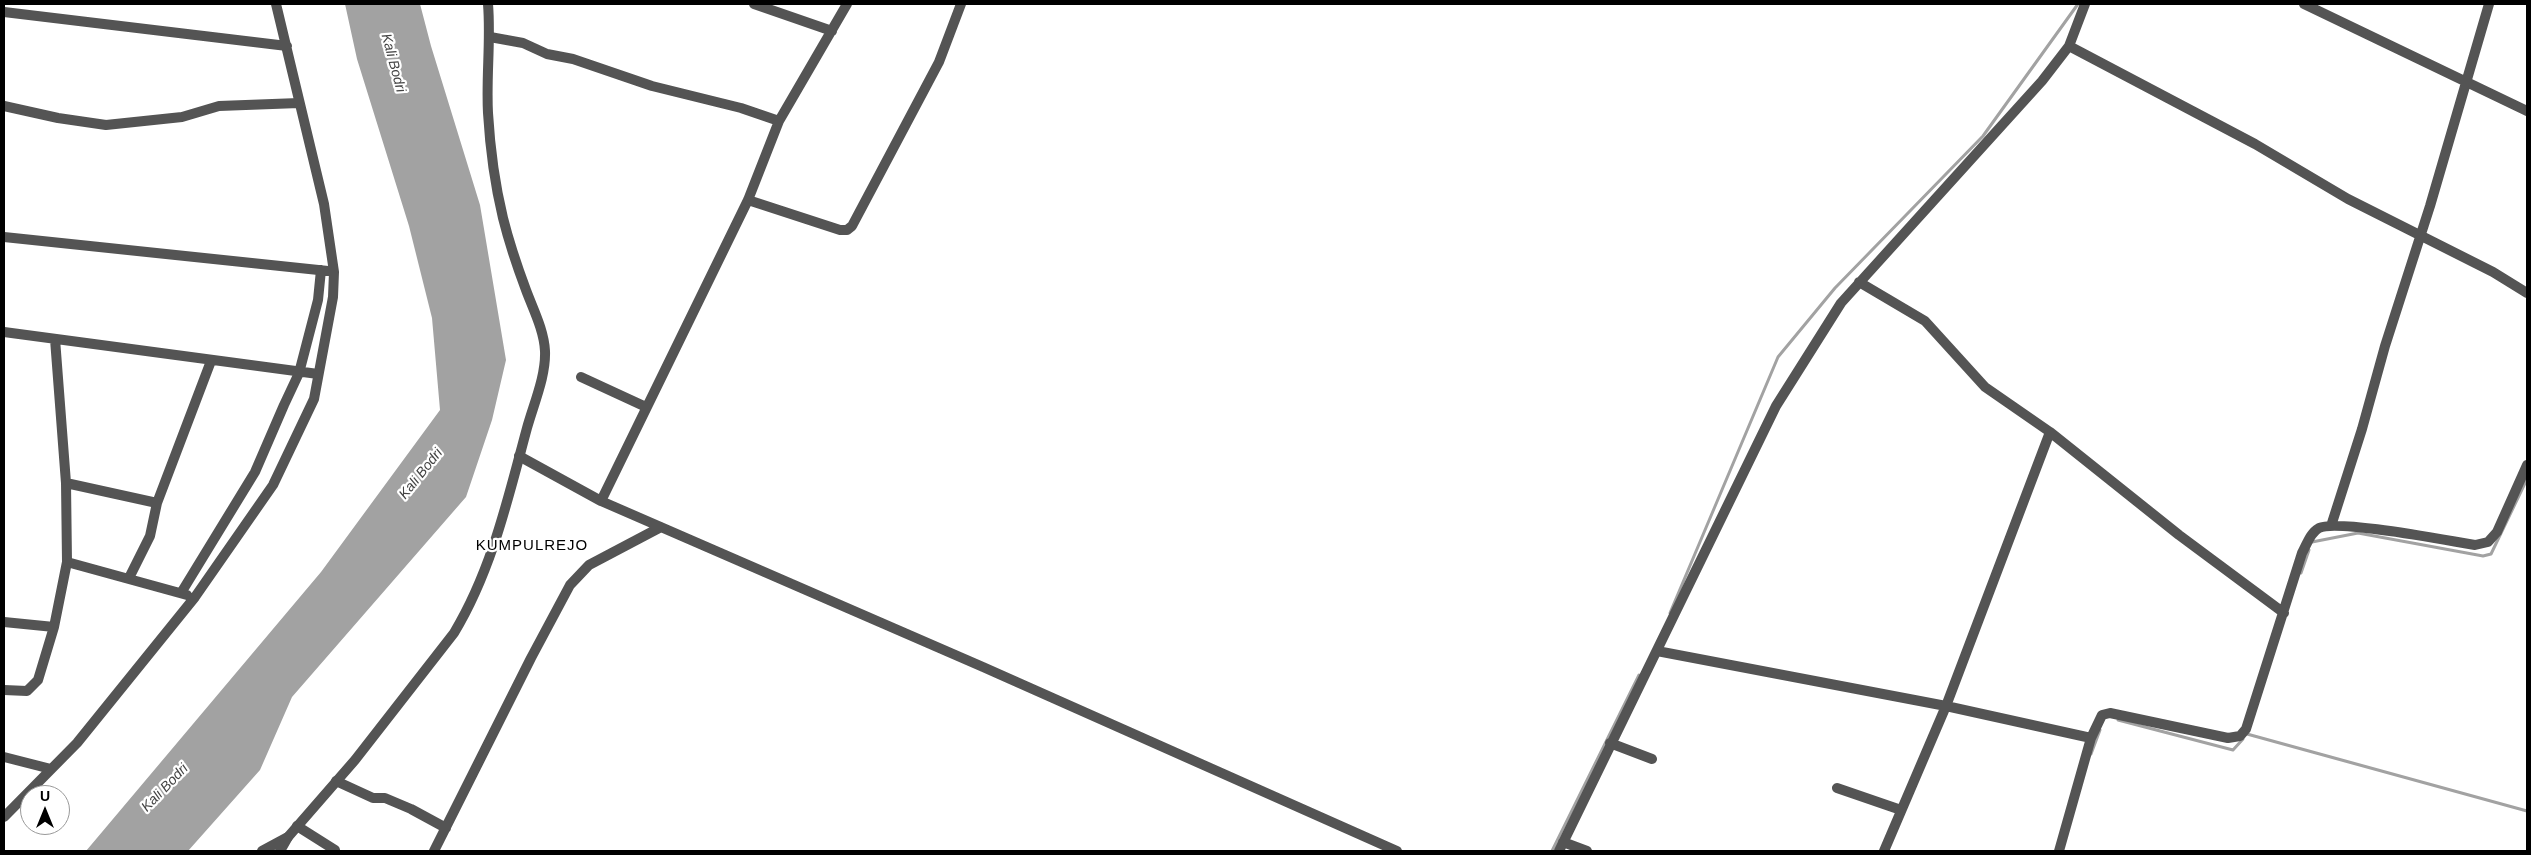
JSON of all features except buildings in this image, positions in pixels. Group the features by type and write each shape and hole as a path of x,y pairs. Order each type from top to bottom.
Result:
{"street":[{"path":"4,816 76,743 195,597 273,485 314,399 333,297 334,272 324,204 276,4"},
{"path":"280,851 288,837 336,781 454,633 465,614 485,570 540,385 545,349 544,338 511,250 502,216 488,113 490,37 488,4"},
{"path":"754,4 832,31"},
{"path":"601,501 748,200 779,121 847,4"},
{"path":"748,200 840,230 847,230 852,226 939,62 961,4"},
{"path":"1587,851 1560,849 1610,743 1657,651 1776,406 1813,344 1841,303 2042,81 2069,46 2085,4"},
{"path":"2304,4 2527,111"},
{"path":"2332,526 2459,109 2488,4"},
{"path":"4,12 286,46"},
{"path":"490,37 523,43 547,54 573,59 652,86 742,108 779,121"},
{"path":"2069,46 2255,144 2348,199 2493,272 2527,293"},
{"path":"4,106 58,118 106,125 182,117 218,106 299,103"},
{"path":"4,237 334,272"},
{"path":"181,593 255,472 298,373 318,300 321,270"},
{"path":"1859,282 1926,321 1985,387 2050,432 2171,528 2284,613"},
{"path":"4,332 298,373 318,374"},
{"path":"4,690 27,692 38,680 54,627 67,562 66,483 55,339"},
{"path":"129,578 150,536 157,503 189,424 211,361"},
{"path":"581,377 646,407"},
{"path":"1884,851 1946,706 2050,432"},
{"path":"520,456 601,501 1397,851"},
{"path":"2058,851 2091,738 2102,716 2110,713 2228,738 2240,736 2246,729 2302,553 2311,536 2320,528 2332,526 2381,530 2475,545 2488,542 2497,532 2527,465"},
{"path":"66,483 157,503"},
{"path":"434,851 570,585 589,565 661,527"},
{"path":"67,562 195,597"},
{"path":"4,622 54,627"},
{"path":"1657,651 1946,706 2091,738"},
{"path":"1610,743 1652,759"},
{"path":"4,757 51,769"},
{"path":"336,781 373,798 385,798 411,809 446,828"},
{"path":"1837,788 1901,810"},
{"path":"297,826 335,850"},
{"path":"262,851 288,837"}],"water":[{"name":"Kali Bodri","path":"345,4 420,4 480,205 506,360 492,420 466,497 292,697 260,770 188,851 86,851 321,572 440,410 432,318 409,226 357,59"}],"waterway":[{"path":"1670,613 1778,357 1835,288 1983,136 2078,4"},
{"path":"2312,542 2358,533 2483,556 2491,554 2527,479"},
{"path":"2301,573 2309,550"},
{"path":"1552,851 1639,675"},
{"path":"2118,720 2233,750 2243,739"},
{"path":"2091,754 2100,730"},
{"path":"2247,734 2527,811"}],"district":[{"name":"KUMPULREJO","path":"532,546"}]}
